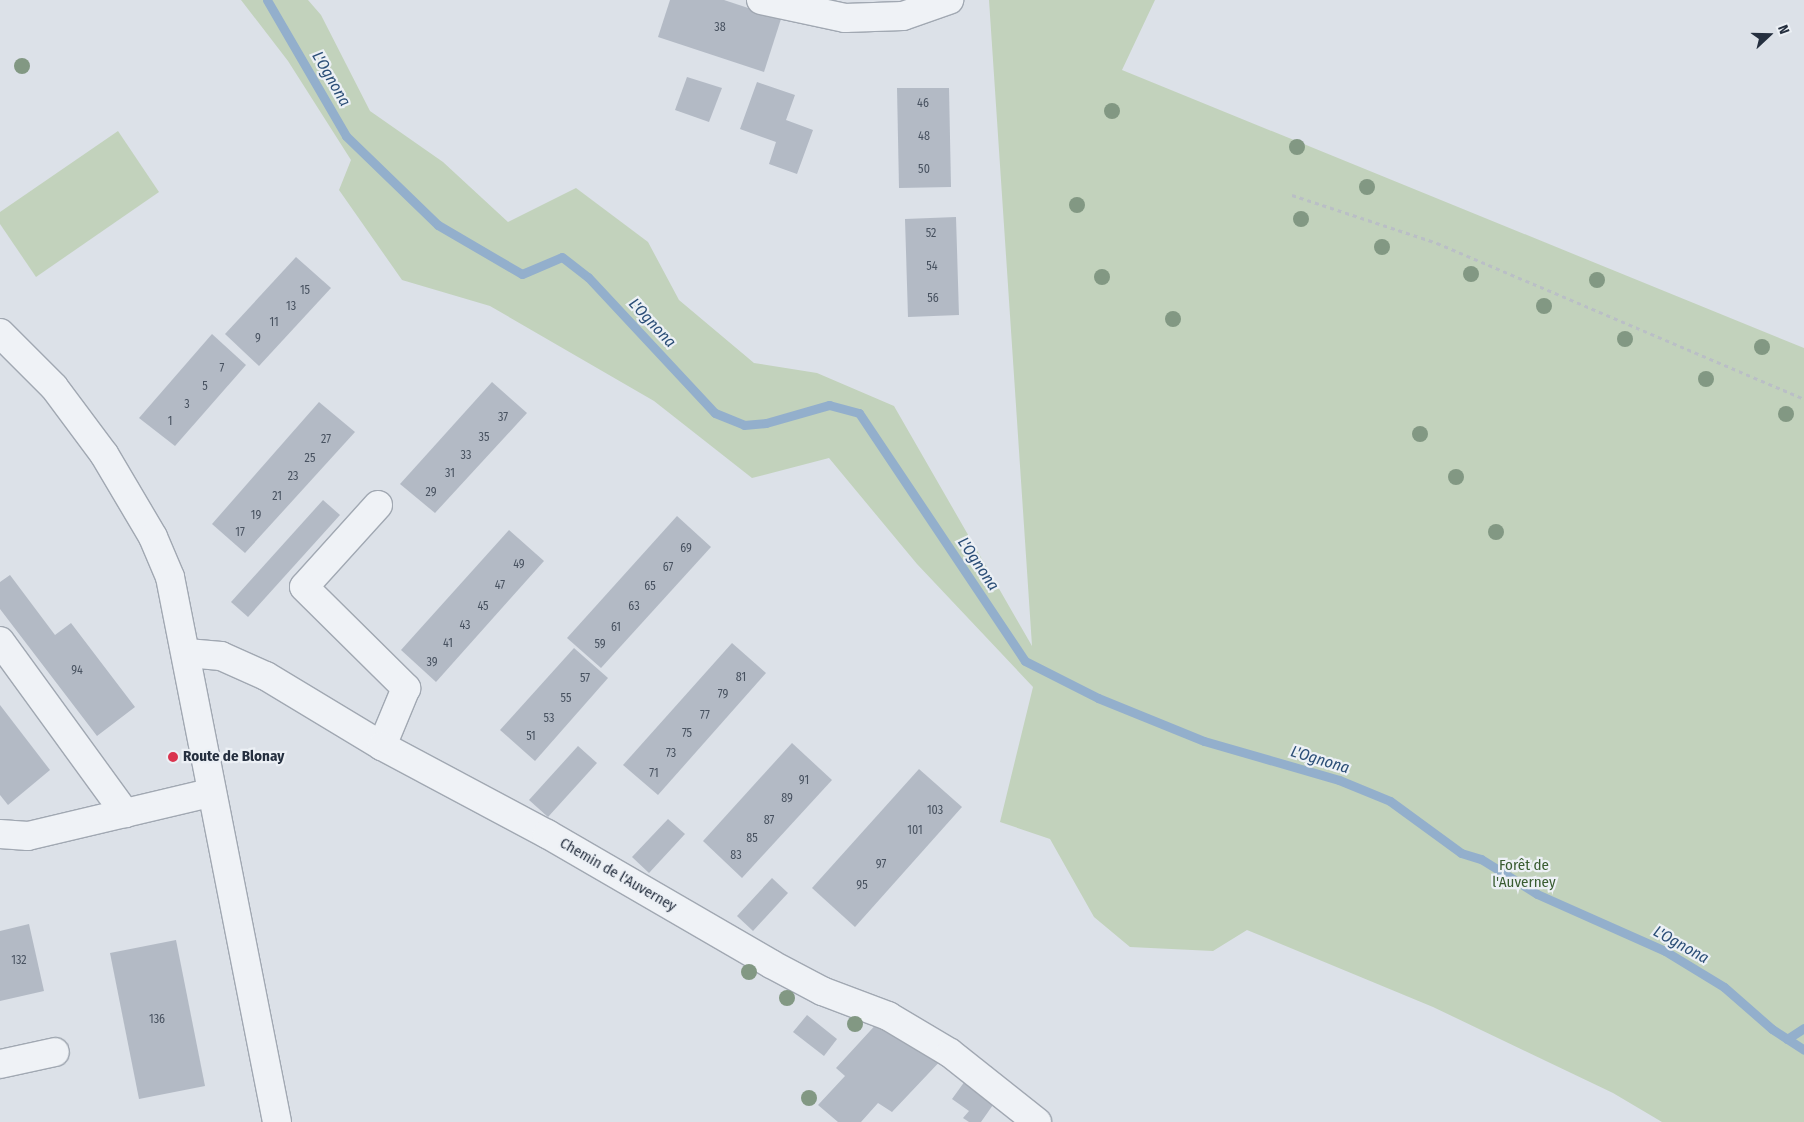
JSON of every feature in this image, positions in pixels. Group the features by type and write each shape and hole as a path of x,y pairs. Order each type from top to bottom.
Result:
{"street":[{"path":"761,0 845,18 902,16 942,1"},
{"path":"0,333 54,387 104,454 153,537 170,577 187,653 210,793 277,1122"},
{"path":"378,505 304,587 406,688 382,746"},
{"path":"0,641 125,813"},
{"name":"Chemin de l'Auverney","path":"187,653 221,656 253,669 382,746 547,834 771,964 822,991 888,1016 950,1053 1037,1122"},
{"path":"0,846 28,836 210,793"},
{"path":"0,834 28,836"},
{"path":"0,1064 55,1052"}],"path":[{"path":"1292,196 1437,243 1804,399"}],"green space":[{"name":"Forêt de l'Auverney","path":"241,0 308,0 321,15 370,111 443,162 508,222 576,188 648,242 679,300 754,363 817,373 894,406 1032,646 989,0 1155,0 1122,70 1804,348 1804,1122 1662,1122 1613,1093 1433,1007 1247,930 1213,951 1130,947 1094,917 1050,839 1000,822 1033,687 917,564 829,458 752,478 654,401 490,306 402,280 339,190 351,160 288,61"},
{"path":"118,131 159,192 36,277 0,224 0,212"}],"building":[{"path":"670,0 724,0 781,19 764,72 658,37"},
{"path":"687,77 722,88 709,122 675,110"},
{"path":"757,82 795,95 786,120 813,130 797,174 769,164 776,142 740,129"},
{"path":"897,88 949,88 951,187 899,188"},
{"path":"956,217 959,315 908,317 905,219"},
{"path":"296,257 331,288 259,366 225,334"},
{"path":"212,334 246,365 175,446 139,418"},
{"path":"492,382 527,413 435,513 400,484"},
{"path":"319,402 355,432 245,553 212,524"},
{"path":"323,500 340,515 248,617 231,602"},
{"path":"677,516 711,547 601,668 567,638"},
{"path":"509,530 544,561 436,682 401,650"},
{"path":"10,575 55,635 71,623 135,707 97,736 0,609 0,582"},
{"path":"732,643 766,673 658,795 623,765"},
{"path":"574,648 608,678 535,761 500,730"},
{"path":"0,705 50,770 8,805 0,795"},
{"path":"792,743 832,780 742,878 703,841"},
{"path":"578,746 597,763 548,817 529,800"},
{"path":"919,769 962,807 855,927 812,888"},
{"path":"668,819 685,834 649,873 632,857"},
{"path":"772,878 788,893 753,931 737,916"},
{"path":"29,924 44,991 0,1001 0,931"},
{"path":"176,940 205,1086 139,1099 110,953"},
{"path":"807,1015 837,1039 824,1056 793,1032"},
{"path":"881,1019 945,1056 892,1112 878,1103 861,1122 838,1122 818,1105 845,1076 836,1068"},
{"path":"965,1081 995,1102 981,1122 969,1122 963,1118 969,1111 952,1099"}],"waterway":[{"name":"L'Ognona","path":"267,0 346,136 438,225 522,274 562,257 588,277 715,413 744,425 766,423 829,405 859,413 1025,661 1098,698 1204,741 1339,780 1390,801 1461,853 1481,859 1537,894 1665,951 1724,987 1772,1029 1804,1050"},
{"path":"1787,1039 1804,1028"}],"place":[{"name":"Route de Blonay","path":"173,757"}]}
